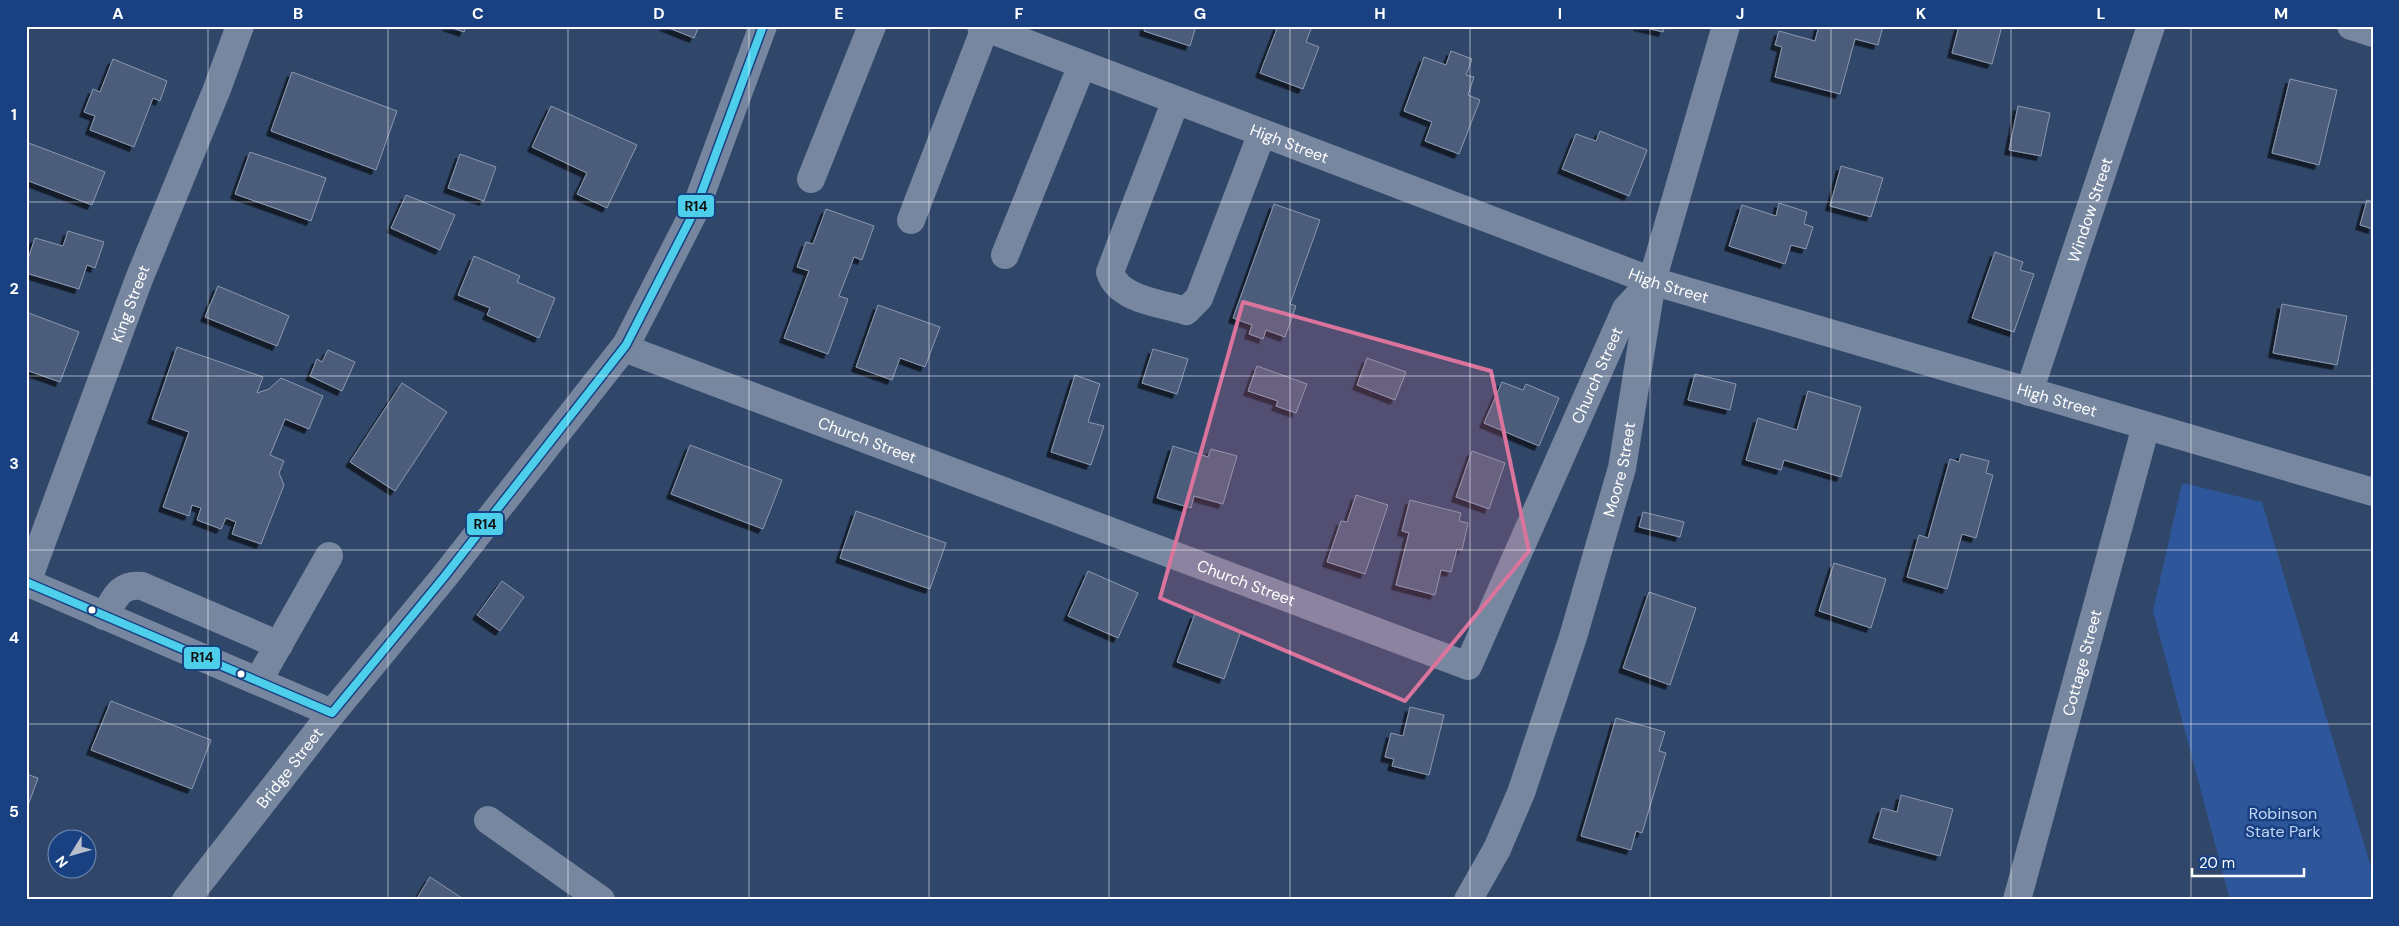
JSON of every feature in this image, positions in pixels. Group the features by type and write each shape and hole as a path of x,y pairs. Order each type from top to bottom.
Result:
{"main road":[{"name":"Bridge Street","path":"187,899 332,713 444,577 624,348 695,210 762,26"}],"street":[{"name":"King Street","path":"27,583 139,279 217,89 240,26"},
{"path":"811,179 872,26"},
{"name":"Moore Street","path":"1468,900 1497,849 1521,793 1573,637 1622,468 1652,281 1726,26"},
{"name":"Window Street","path":"2029,392 2151,26"},
{"path":"2351,26 2373,33"},
{"path":"910,220 983,27"},
{"name":"High Street","path":"983,27 1652,281 2373,492"},
{"path":"1005,255 1082,65"},
{"path":"1176,100 1110,272 1112,281 1128,293 1186,311 1199,298 1262,133"},
{"name":"Church Street","path":"624,348 1468,666 1626,308 1652,281"},
{"name":"Cottage Street","path":"2016,900 2146,426"},
{"path":"258,681 329,556"},
{"path":"27,583 332,713"},
{"path":"104,616 122,589 131,584 142,586 280,645"},
{"path":"488,820 601,900"}],"highlighted area":[{"path":"1243,302 1491,371 1529,551 1405,701 1160,598"}],"green space":[{"name":"Robinson State Park","path":"2182,483 2262,502 2373,874 2373,900 2230,900 2153,611"}],"building":[{"path":"447,26 466,26 464,32"},
{"path":"664,26 699,26 694,38"},
{"path":"1145,26 1196,26 1190,46 1144,31"},
{"path":"1278,26 1306,26 1311,29 1306,42 1319,47 1303,89 1260,73"},
{"path":"1638,26 1665,26 1663,32"},
{"path":"1819,26 1883,26 1878,45 1855,39 1840,94 1775,77 1782,47 1775,45 1779,31 1815,41"},
{"path":"1959,26 2002,26 1992,64 1952,53"},
{"path":"1451,51 1472,59 1466,75 1474,77 1468,95 1480,100 1459,154 1425,141 1432,122 1404,111 1424,57 1446,65"},
{"path":"113,59 167,81 160,101 153,98 134,147 90,130 95,116 84,112 93,89 100,92"},
{"path":"292,72 397,111 376,170 271,131"},
{"path":"2290,79 2337,90 2319,165 2272,153"},
{"path":"551,106 637,145 607,208 577,194 587,173 532,147"},
{"path":"2018,106 2050,113 2041,156 2009,150"},
{"path":"1600,131 1647,150 1629,196 1562,169 1576,134 1596,141"},
{"path":"26,142 105,172 92,205 26,180"},
{"path":"250,152 326,178 311,221 235,194"},
{"path":"460,154 496,167 484,201 448,188"},
{"path":"1841,166 1883,178 1871,217 1830,206"},
{"path":"406,195 455,215 440,250 391,228"},
{"path":"2367,200 2373,202 2373,229 2360,225"},
{"path":"1779,203 1807,212 1804,224 1813,227 1806,249 1791,245 1785,264 1729,246 1742,205 1776,216"},
{"path":"1274,204 1320,220 1290,304 1296,306 1285,337 1266,330 1263,339 1249,334 1252,325 1233,318"},
{"path":"826,209 874,226 862,260 854,257 839,296 848,299 828,354 784,338 809,271 797,267 806,242 813,244"},
{"path":"68,231 104,242 95,268 87,265 79,289 26,273 26,265 35,238 63,246"},
{"path":"1995,252 2023,262 2020,270 2034,274 2014,332 1972,318"},
{"path":"474,256 520,276 517,282 555,298 539,338 487,315 490,308 458,295"},
{"path":"218,286 289,316 277,346 205,317"},
{"path":"2282,304 2347,316 2337,365 2273,353"},
{"path":"878,305 940,327 925,367 900,358 892,380 856,367"},
{"path":"26,312 79,332 60,382 26,370"},
{"path":"177,347 263,377 257,393 269,389 281,378 323,396 309,429 285,419 270,455 284,461 279,473 284,485 261,544 232,534 236,522 226,518 221,529 197,520 201,508 192,505 189,516 163,507 189,432 152,419"},
{"path":"1153,349 1188,359 1177,394 1142,383"},
{"path":"328,350 355,362 342,391 310,376 317,359 322,362"},
{"path":"1367,358 1406,372 1395,400 1357,385"},
{"path":"1257,366 1307,384 1296,413 1276,406 1278,401 1248,391"},
{"path":"1695,374 1736,384 1730,410 1688,400"},
{"path":"1075,375 1100,384 1088,422 1104,426 1091,465 1051,452"},
{"path":"1502,382 1523,390 1526,384 1559,398 1539,446 1484,423"},
{"path":"402,383 447,412 395,491 350,462"},
{"path":"1808,391 1861,407 1841,477 1784,460 1781,470 1746,460 1758,418 1797,430"},
{"path":"690,445 782,480 763,529 671,494"},
{"path":"1173,446 1208,457 1211,449 1237,456 1223,504 1194,496 1191,508 1157,498"},
{"path":"1472,451 1505,463 1489,509 1456,497"},
{"path":"1961,454 1989,461 1986,473 1993,475 1976,538 1962,534 1947,589 1907,577 1919,535 1928,538 1950,459 1959,462"},
{"path":"1356,495 1388,505 1365,574 1327,562 1341,521 1347,522"},
{"path":"1410,500 1461,513 1459,521 1468,523 1462,550 1457,549 1451,572 1441,570 1435,595 1396,585 1409,533 1402,531"},
{"path":"856,511 946,543 930,589 840,558"},
{"path":"1643,512 1684,522 1680,537 1639,527"},
{"path":"1834,563 1886,579 1871,628 1819,611"},
{"path":"1088,571 1138,593 1118,638 1068,616"},
{"path":"502,581 524,597 500,631 477,615"},
{"path":"1649,592 1696,608 1670,685 1623,668"},
{"path":"1195,614 1241,631 1224,679 1177,662"},
{"path":"111,701 211,740 192,789 91,750"},
{"path":"1410,707 1444,715 1429,775 1392,766 1394,759 1385,757 1391,733 1403,736"},
{"path":"1616,718 1665,732 1659,751 1666,753 1642,833 1636,831 1631,850 1581,836"},
{"path":"26,774 38,778 26,811"},
{"path":"1901,795 1953,809 1940,856 1873,838 1882,808 1897,812"},
{"path":"430,877 465,900 416,900"}],"transit line":[{"name":"R14","path":"26,582 332,713 444,577 626,345 695,210 763,26"}]}
